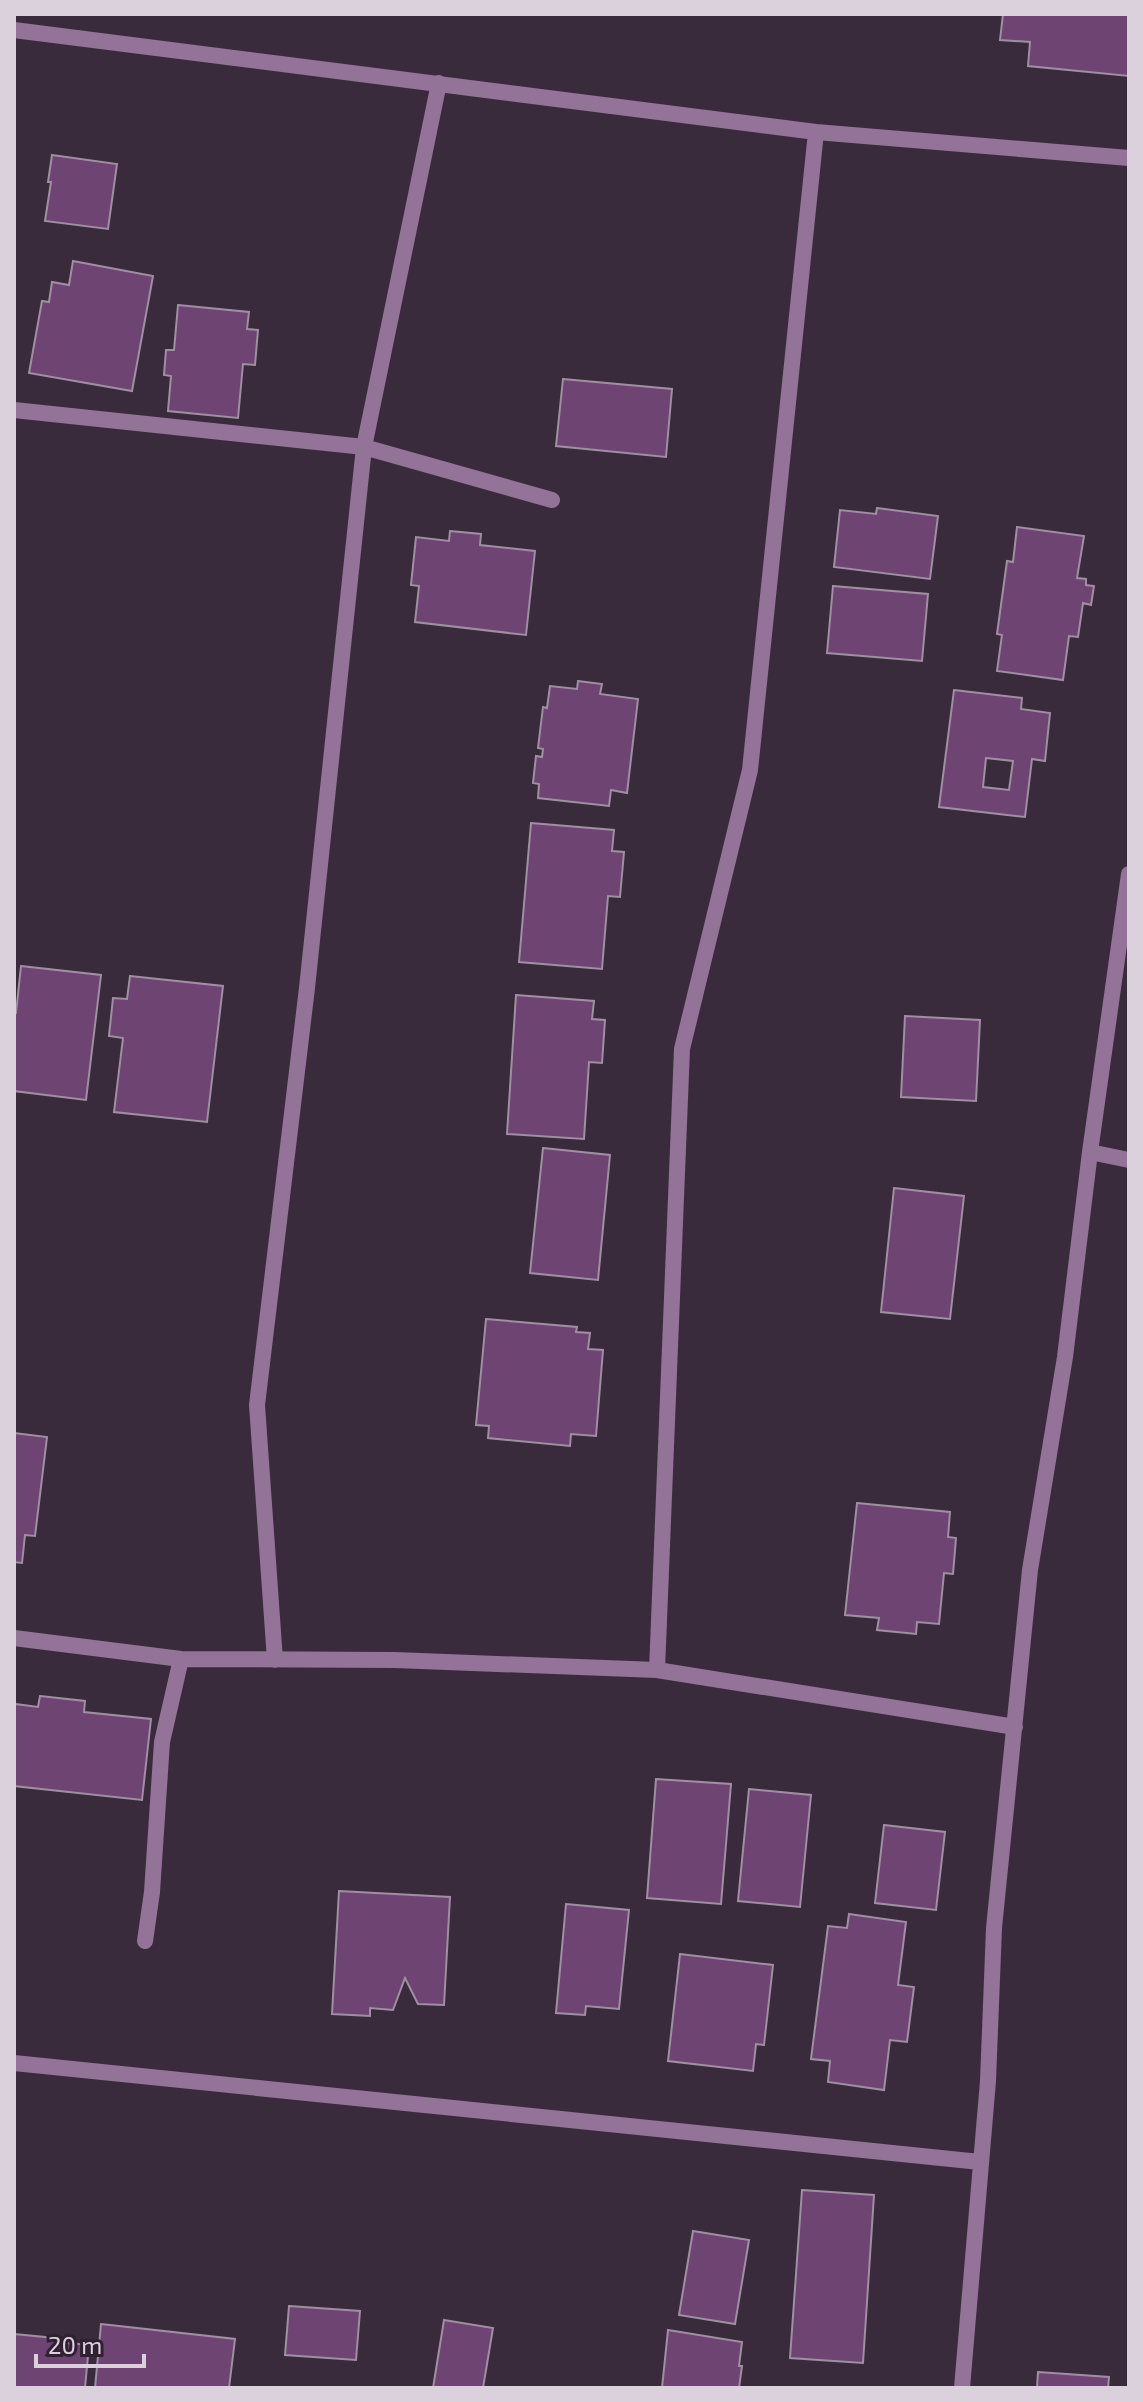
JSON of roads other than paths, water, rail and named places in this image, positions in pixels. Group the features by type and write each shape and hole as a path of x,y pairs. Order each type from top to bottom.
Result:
{"street":[{"path":"14,30 816,132 1129,158"},
{"path":"275,1660 257,1405 307,988 364,447 439,83"},
{"path":"657,1670 682,1049 750,770 816,132"},
{"path":"14,410 364,447 552,500"},
{"path":"962,2388 988,2081 994,1928 1030,1570 1065,1357 1129,874"},
{"path":"1090,1152 1129,1160"},
{"path":"14,1638 181,1659 395,1660 657,1670 1015,1727"},
{"path":"145,1941 152,1892 162,1742 181,1659"},
{"path":"14,2063 980,2162"}]}
